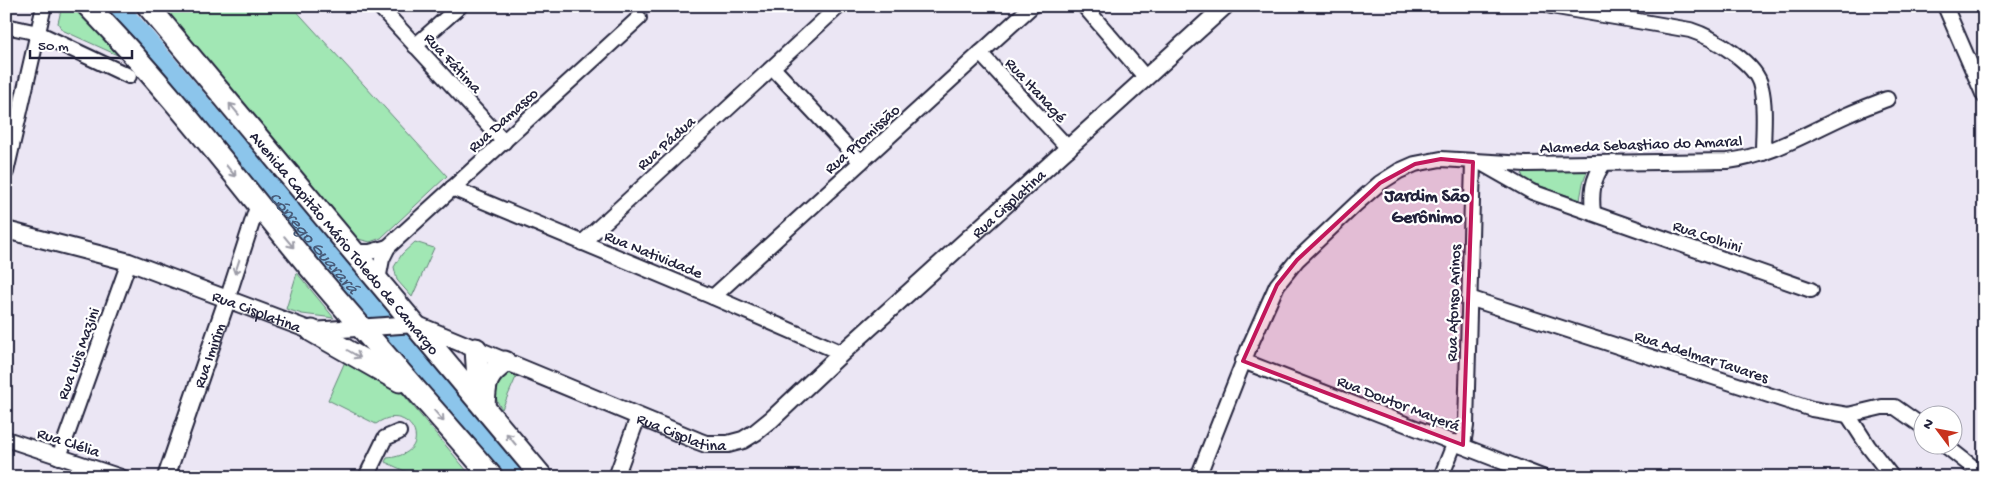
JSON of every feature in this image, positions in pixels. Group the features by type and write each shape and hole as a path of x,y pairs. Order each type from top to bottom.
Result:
{"main road":[{"path":"88,6 116,34 258,204 370,327 419,392 492,477"},
{"name":"Avenida Capitão Mário Toledo de Camargo","path":"148,6 378,280 407,324 482,404 542,477"},
{"path":"312,331 419,392"},
{"path":"476,349 482,404"},
{"path":"482,404 486,381 493,370 505,362"}],"street":[{"path":"6,172 44,6"},
{"name":"Rua Fátima","path":"379,6 504,142"},
{"path":"415,46 460,6"},
{"name":"Rua Pádua","path":"582,243 839,6"},
{"name":"Rua Promissão","path":"713,296 1032,6"},
{"path":"1084,6 1146,78"},
{"name":"Rua Cisplatina","path":"6,230 129,262 312,331 407,324 476,349 706,444 728,444 743,440 772,419 842,353 1225,6"},
{"path":"1551,6 1690,30 1724,47 1751,69 1761,85 1763,153"},
{"path":"1945,6 1984,96"},
{"name":"Rua Damasco","path":"378,280 382,259 388,247 639,18"},
{"path":"6,26 38,33 129,76"},
{"name":"Rua Itanagé","path":"980,53 1068,149"},
{"path":"773,68 860,162"},
{"name":"Alameda Sebastiao do Amaral","path":"1198,477 1243,361 1270,298 1287,271 1380,183 1399,171 1428,160 1442,159 1477,162 1604,163 1742,160 1763,153 1887,99"},
{"name":"Rua Colhini","path":"1477,162 1532,192 1811,290"},
{"name":"Rua Afonso Arinos","path":"1441,477 1459,444 1466,426 1469,298 1477,162"},
{"path":"1593,213 1592,187 1596,175 1604,163"},
{"name":"Rua Natividade","path":"452,188 713,296 842,353"},
{"name":"Rua Imirim","path":"166,477 258,204"},
{"path":"353,252 370,252 388,247"},
{"name":"Rua Luis Mazini","path":"59,456 129,262"},
{"name":"Rua Adelmar Tavares","path":"1469,298 1812,409 1848,415 1882,407 1895,407 1912,419"},
{"name":"Rua Doutor Mayerá","path":"1243,361 1542,477"},
{"path":"1848,415 1864,441 1892,477"},
{"path":"616,477 638,416"},
{"path":"366,477 385,438 400,432"},
{"name":"Rua Clélia","path":"6,439 121,477"},
{"path":"1959,456 1984,476"}],"highlighted area":[{"path":"1441,159 1473,162 1463,445 1243,361 1277,285 1297,260 1380,183 1415,164"}],"green space":[{"path":"62,6 74,6 126,59 62,30 58,23"},
{"path":"160,6 292,6 447,176 381,238 370,242 358,239"},
{"path":"1588,169 1580,200 1524,180 1522,174 1525,171"},
{"path":"415,242 434,248 412,297 397,280 394,267 402,254"},
{"path":"297,273 334,318 302,314 286,309"},
{"path":"347,357 402,393 472,477 418,477 385,462 387,458 403,454 412,447 415,439 414,430 408,423 399,418 388,418 376,424 328,400"},
{"path":"511,373 517,375 502,409 495,394 497,383 505,375"}],"waterway":[{"name":"Córrego Guarará","path":"114,6 402,345 518,477"}],"district":[{"name":"Jardim São Gerônimo","path":"1427,205"}]}
